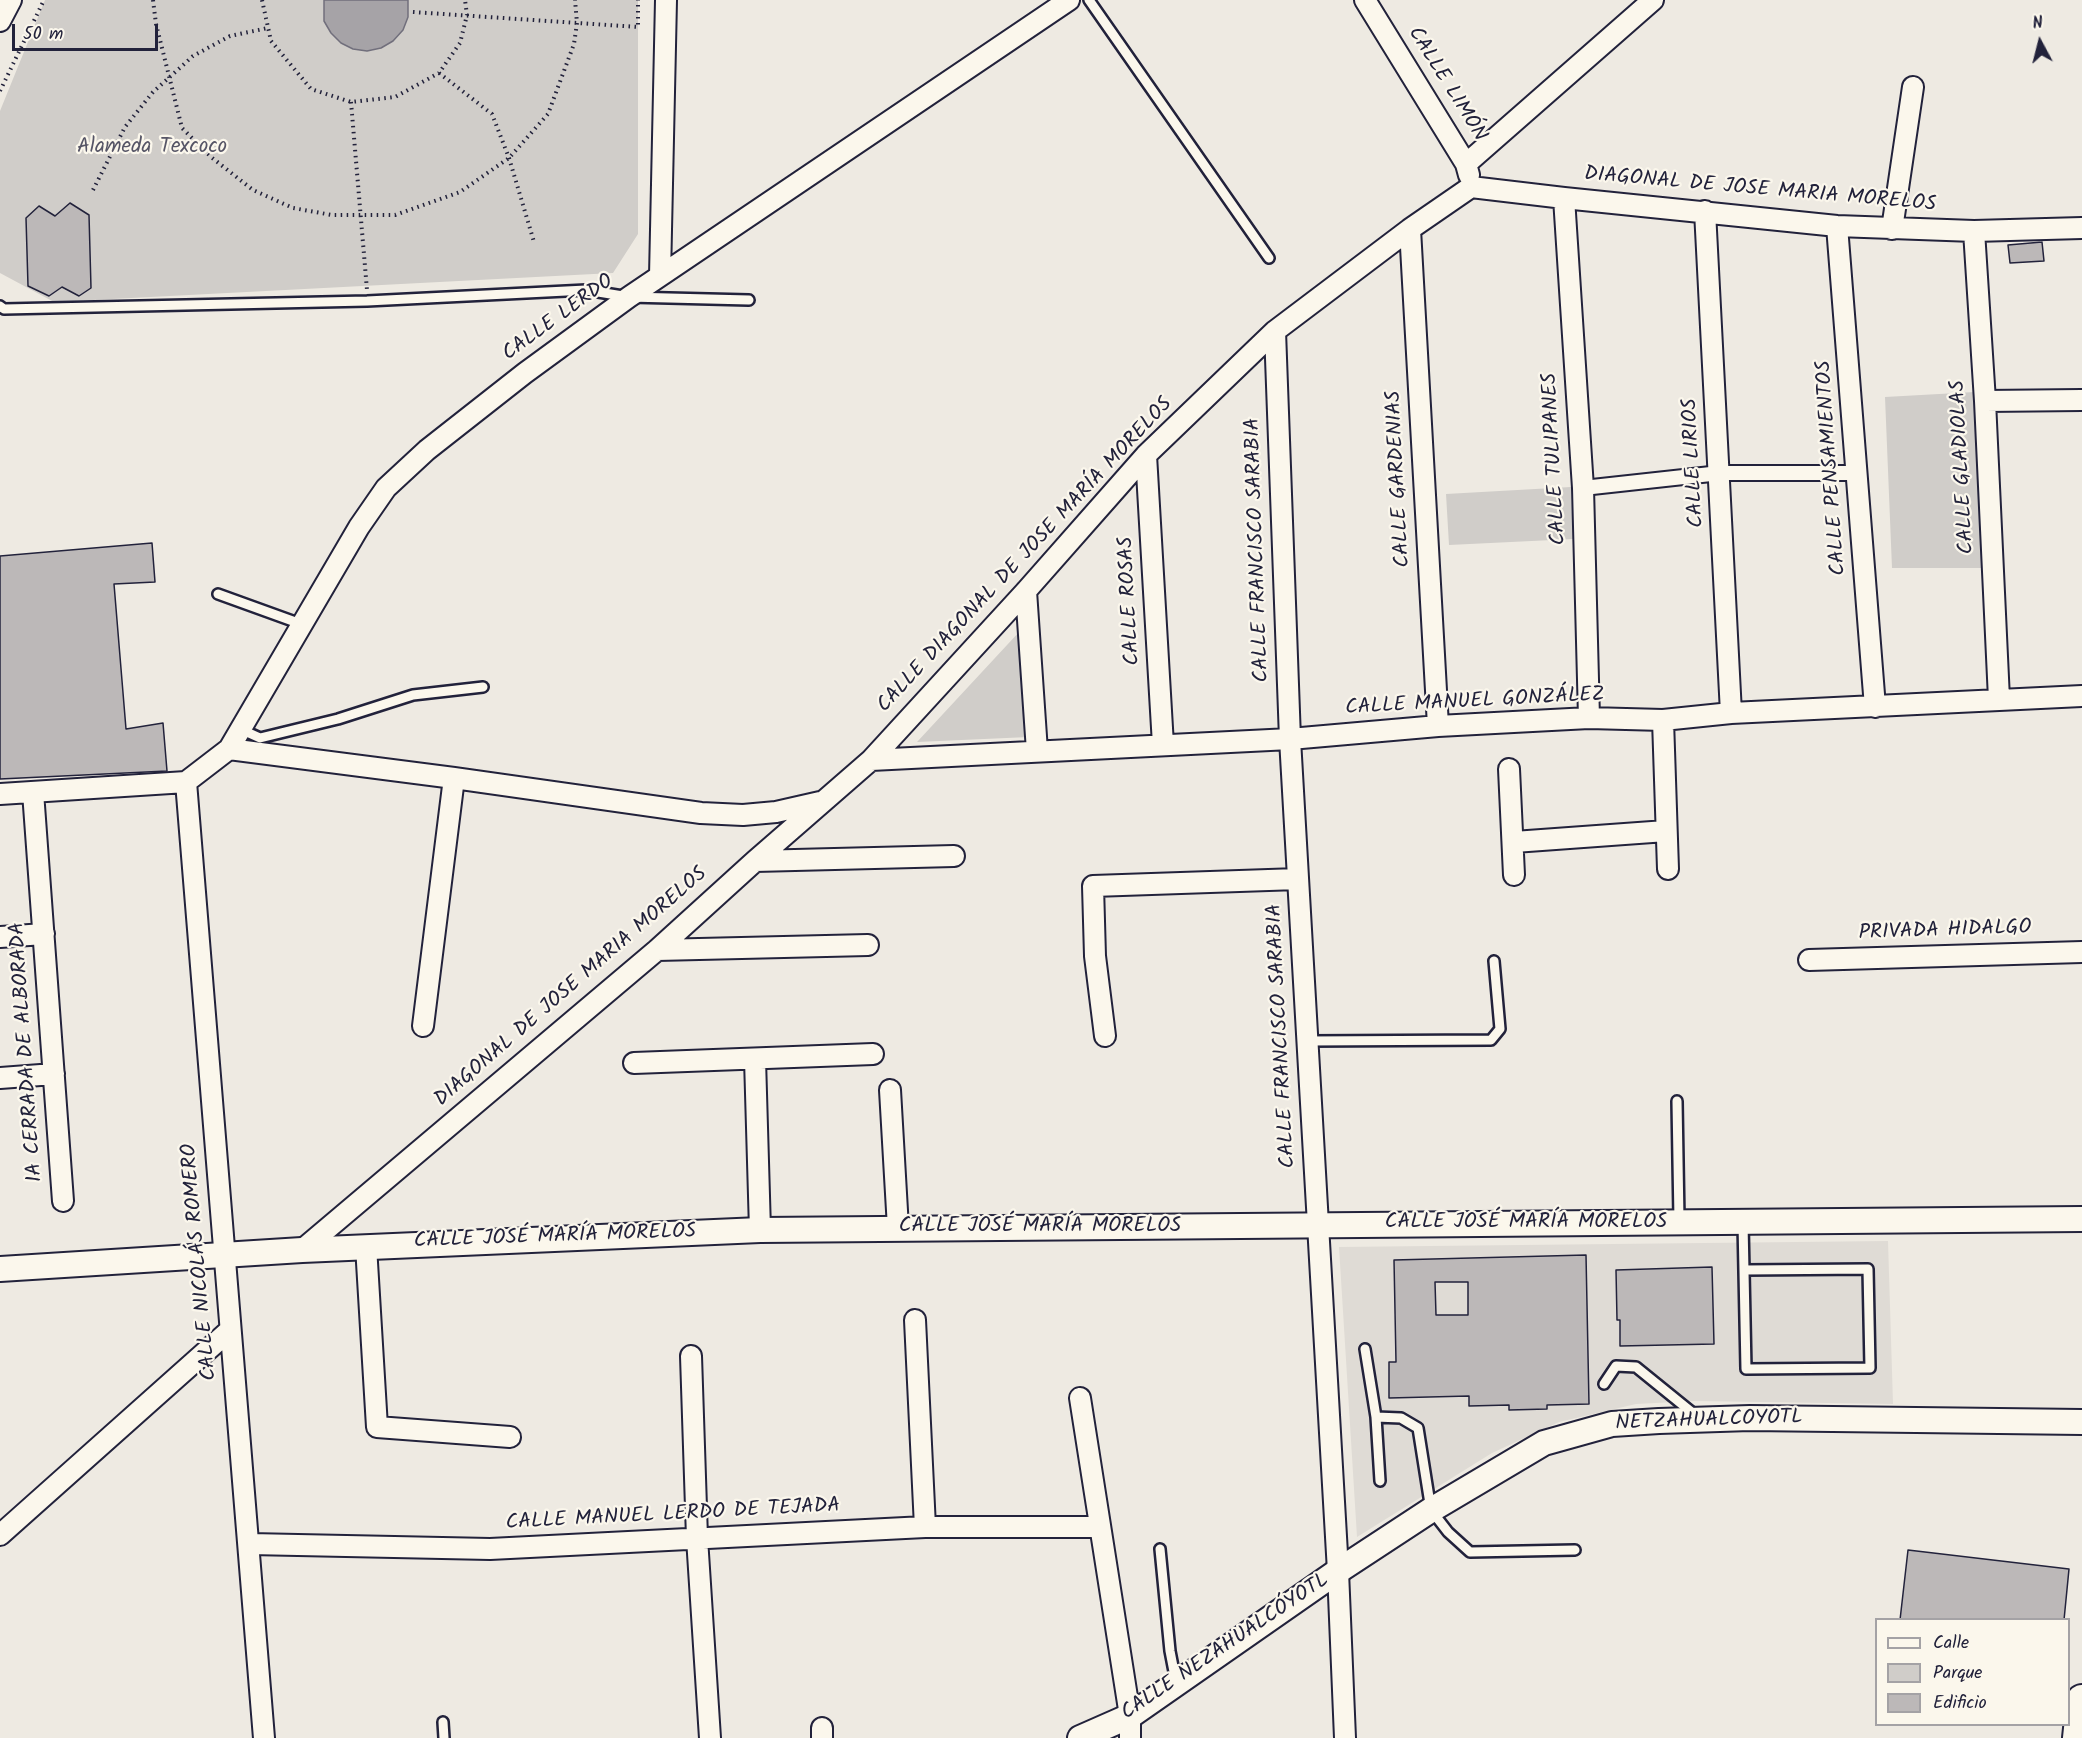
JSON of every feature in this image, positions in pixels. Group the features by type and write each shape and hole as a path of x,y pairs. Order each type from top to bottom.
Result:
{"main road":[{"path":"2078,1738 2082,1700"}],"street":[{"path":"0,21 10,0"},
{"path":"660,276 666,0"},
{"name":"CALLE LERDO","path":"186,782 229,749 359,527 386,488 427,450 525,373 628,297 1069,0"},
{"name":"CALLE LIMÓN","path":"1365,0 1466,164 1471,187"},
{"path":"1466,164 1653,0"},
{"path":"1892,229 1913,87"},
{"name":"DIAGONAL DE JOSE MARIA MORELOS","path":"1471,187 1837,226 1974,231 2082,228"},
{"name":"CALLE DIAGONAL DE JOSE MARÍA MORELOS","path":"871,760 1026,591 1146,455 1275,331 1410,229 1471,187"},
{"name":"CALLE TULIPANES","path":"1564,198 1583,488 1589,718"},
{"name":"CALLE LIRIOS","path":"1705,211 1731,713"},
{"name":"CALLE PENSAMIENTOS","path":"1837,226 1875,707"},
{"name":"CALLE GARDENIAS","path":"1410,229 1438,726"},
{"name":"CALLE GLADIOLAS","path":"1974,231 1985,401 1999,699"},
{"name":"CALLE FRANCISCO SARABIA","path":"1275,331 1290,739 1338,1571 1345,1738"},
{"path":"1985,401 2082,400"},
{"name":"CALLE ROSAS","path":"1146,455 1163,745"},
{"path":"1583,488 1720,473 1858,473"},
{"path":"1026,591 1037,751"},
{"name":"CALLE MANUEL GONZÁLEZ","path":"871,760 1290,739 1438,726 1589,718 1663,720 1731,713 2082,696"},
{"path":"1663,720 1668,868"},
{"path":"229,749 701,813 743,815 776,812 822,801"},
{"name":"DIAGONAL DE JOSE MARIA MORELOS","path":"302,1250 657,950 822,801 871,760"},
{"path":"1509,769 1514,875"},
{"path":"423,1026 454,778"},
{"path":"0,794 186,782"},
{"name":"CALLE NICOLÁS ROMERO","path":"186,782 230,1330 250,1544 264,1738"},
{"name":"1A CERRADA DE ALBORADA","path":"33,792 63,1201"},
{"path":"1514,842 1666,831"},
{"path":"755,861 954,856"},
{"path":"1105,1036 1095,956 1093,886 1298,879"},
{"path":"0,937 44,934"},
{"path":"657,950 868,945"},
{"name":"PRIVADA HIDALGO","path":"1809,960 2082,952"},
{"path":"634,1064 873,1054"},
{"path":"755,1059 760,1230"},
{"path":"0,1078 54,1074"},
{"path":"890,1090 898,1228"},
{"name":"CALLE JOSÉ MARÍA MORELOS","path":"0,1269 366,1246 760,1230 2082,1219"},
{"path":"366,1246 377,1427 510,1437"},
{"path":"915,1320 925,1527"},
{"path":"0,1535 230,1330"},
{"path":"691,1356 697,1538 710,1738"},
{"path":"1080,1398 1130,1727"},
{"name":"NETZAHUALCOYOTL","path":"1338,1571 1431,1510 1544,1443 1611,1424 1750,1418 2082,1422"},
{"name":"CALLE MANUEL LERDO DE TEJADA","path":"250,1544 490,1549 925,1527 1099,1527"},
{"name":"CALLE NEZAHUALCÓYOTL","path":"1080,1738 1130,1727 1176,1684 1338,1571"}],"lane":[{"path":"1089,0 1269,258"},
{"path":"0,306 4,309 16,309 368,301 586,290 628,297 749,300"},
{"path":"218,594 301,624"},
{"path":"240,729 260,738 338,719 413,695 483,687"},
{"path":"1308,1041 1491,1040 1500,1029 1494,961"},
{"path":"1677,1101 1679,1222"},
{"path":"1743,1222 1746,1369 1870,1368 1868,1269 1745,1270"},
{"path":"1365,1349 1376,1418 1380,1481"},
{"path":"1604,1384 1616,1366 1636,1367 1701,1420"},
{"path":"1376,1418 1401,1418 1418,1428 1431,1510 1448,1532 1470,1552 1575,1550"},
{"path":"1160,1549 1170,1651 1176,1684"},
{"path":"443,1722 444,1738"}],"path":[{"path":"0,91 44,0"},
{"path":"153,0 156,24 182,128 211,157 253,190 293,208 332,215 361,216 395,215 460,192 509,158 548,114 574,44 577,23 575,0"},
{"path":"262,0 271,41 312,89 351,102 395,97 439,73 460,43 466,15 465,0"},
{"path":"413,12 638,27 638,0"},
{"path":"93,190 125,127 153,92 193,56 230,36 268,28"},
{"path":"439,73 492,114 509,158 534,242"},
{"path":"351,102 368,301"}],"shaded area":[{"path":"324,0 408,0 408,17 403,30 393,41 381,48 367,51 353,49 341,43 331,33 324,21"},
{"path":"1888,1241 1893,1404 1695,1401 1636,1404 1559,1422 1492,1453 1357,1537 1339,1247"}],"green space":[{"name":"Alameda Texcoco","path":"45,0 638,0 638,234 613,273 54,302 0,273 0,111"},
{"path":"1975,392 1983,568 1892,568 1885,397"},
{"path":"1571,487 1573,539 1449,545 1446,494"},
{"path":"1020,631 1029,737 917,742"}],"building":[{"path":"70,203 89,215 91,288 79,296 62,287 49,296 28,286 26,218 39,206 55,216"},
{"path":"2042,242 2044,261 2010,263 2008,245"},
{"path":"152,543 155,582 114,584 126,729 163,723 167,771 0,779 0,556"},
{"path":"1586,1255 1589,1404 1547,1405 1547,1409 1509,1410 1509,1405 1469,1406 1469,1396 1389,1398 1389,1362 1396,1362 1394,1260","holes":["1435,1282 1468,1282 1468,1315 1436,1315"]},
{"path":"1712,1267 1714,1344 1620,1346 1616,1270"},
{"path":"1908,1550 2069,1569 2064,1618 1900,1618"}]}
